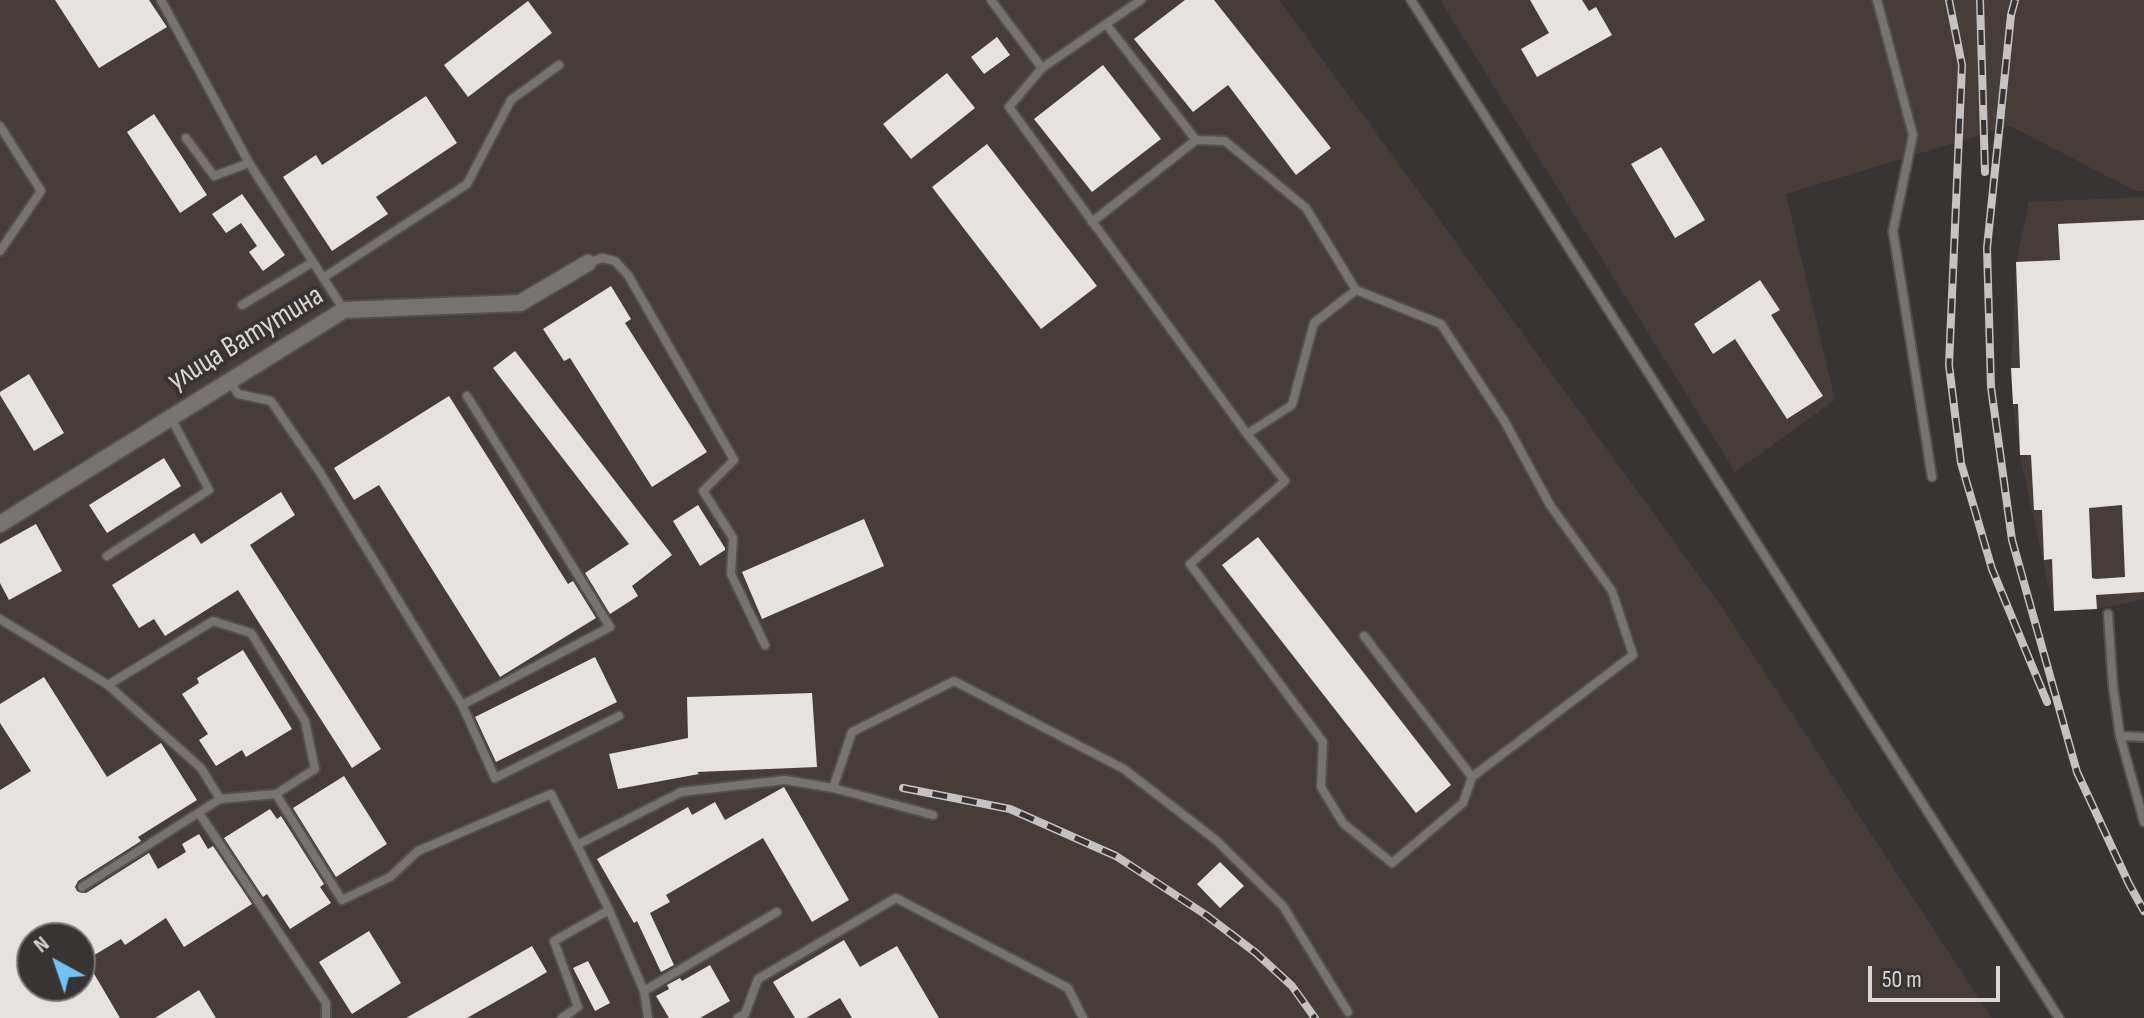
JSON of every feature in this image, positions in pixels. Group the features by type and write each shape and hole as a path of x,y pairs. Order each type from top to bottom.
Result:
{"street":[{"name":"улица Ватутина","path":"0,524 344,310 520,303 588,263"}],"lane":[{"path":"161,0 249,163 344,310"},
{"path":"991,0 1042,68"},
{"path":"1092,222 1196,140 1225,141 1306,208 1356,290 1441,324 1505,422 1550,505 1612,591 1633,655 1472,777 1463,803 1392,863 1343,823 1321,787 1323,742 1190,564 1285,481 1247,434 1092,222 1009,107 1042,68 1141,0"},
{"path":"1411,0 2059,1018"},
{"path":"1877,0 1913,135 1893,231 1932,477"},
{"path":"1106,24 1196,140"},
{"path":"323,278 467,184 511,100 559,65"},
{"path":"0,126 41,191 0,251"},
{"path":"186,138 214,176 249,163"},
{"path":"588,263 602,258 615,261 628,275 734,460 703,491 733,538 731,574 765,645"},
{"path":"242,305 313,262"},
{"path":"1247,434 1292,405 1314,323 1356,290"},
{"path":"230,381 238,394 271,401 321,474 462,705 495,778 619,716"},
{"path":"462,705 610,627 467,396"},
{"path":"107,556 209,490 171,418"},
{"path":"2108,614 2120,736 2144,822"},
{"path":"0,619 108,685 201,768 220,799"},
{"path":"82,887 220,799 276,794 315,769 305,721 251,633 213,621 108,685"},
{"path":"1364,636 1472,777"},
{"path":"833,788 852,732 954,681 1124,769 1217,841 1283,906 1348,1012"},
{"path":"2120,736 2144,737"},
{"path":"577,845 681,792 785,780 833,788 933,815"},
{"path":"276,794 342,900 390,877 418,851 551,794 609,910 644,991 648,1018"},
{"path":"199,813 326,1003 326,1018"},
{"path":"744,1017 758,979 896,898 1068,988 1083,1018"},
{"path":"562,1018 578,1007 554,941 609,910"},
{"path":"644,991 777,912"}],"shaded area":[{"path":"0,0 1279,0 1719,603 1992,1018 0,1018"},
{"path":"1440,0 2144,0 2144,191 2136,191 2010,126 1786,194 1835,400 1735,472"},
{"path":"2144,197 2144,599 2097,609 2054,611 2020,455 2013,404 2011,368 2016,262 2029,202"}],"building":[{"path":"55,0 149,0 167,27 99,68"},
{"path":"1185,0 1214,0 1331,148 1296,175 1228,85 1193,112 1134,39"},
{"path":"1530,0 1582,0 1589,11 1596,7 1612,35 1537,77 1521,49 1549,33"},
{"path":"528,1 552,33 468,97 444,65"},
{"path":"997,37 1010,55 984,74 971,57"},
{"path":"1103,65 1161,139 1092,192 1034,119"},
{"path":"947,73 975,108 911,159 883,124"},
{"path":"426,96 457,143 376,197 388,214 332,251 283,177 316,155 322,165"},
{"path":"154,114 207,195 180,213 127,132"},
{"path":"987,144 1097,286 1041,329 932,187"},
{"path":"1661,147 1705,220 1675,238 1631,164"},
{"path":"242,194 285,255 263,271 249,252 257,246 241,223 226,233 212,214"},
{"path":"2144,220 2144,592 2096,595 2097,609 2054,611 2052,559 2044,560 2042,510 2034,510 2031,455 2020,455 2018,404 2013,404 2011,368 2020,368 2016,262 2060,260 2058,224","holes":["2122,505 2125,577 2092,578 2089,508"]},
{"path":"1760,280 1780,310 1771,315 1823,396 1787,419 1735,339 1713,354 1694,324"},
{"path":"611,286 631,319 625,323 707,452 652,487 570,358 564,361 543,329"},
{"path":"515,351 672,555 632,586 638,596 610,614 585,573 629,544 493,368"},
{"path":"29,374 64,433 34,451 0,395 0,392"},
{"path":"449,396 568,584 573,581 596,618 500,677 379,485 354,500 334,468"},
{"path":"164,458 181,486 107,533 89,505"},
{"path":"281,492 295,515 250,545 381,749 352,768 238,590 165,636 154,619 139,628 112,585 194,533 201,544"},
{"path":"698,505 725,548 700,566 673,521"},
{"path":"864,519 884,566 762,619 742,572"},
{"path":"36,524 62,571 9,600 0,583 0,544"},
{"path":"1258,537 1451,785 1416,813 1222,565"},
{"path":"243,650 292,729 246,757 242,750 216,766 199,740 208,734 182,694 199,683 197,678"},
{"path":"595,657 617,702 496,762 475,717"},
{"path":"44,677 107,777 161,743 197,800 138,837 141,841 78,881 77,891 86,893 149,853 158,869 186,852 182,844 199,834 208,849 213,846 252,904 184,947 166,918 125,945 121,939 96,954 96,922 16,922 16,1002 96,1002 96,977 120,1018 0,1018 0,790 31,771 0,723 0,704"},
{"path":"812,693 817,767 697,772 699,774 618,789 609,754 688,738 687,697"},
{"path":"344,776 387,844 336,877 293,808"},
{"path":"784,787 849,900 812,922 763,838 666,895 670,902 650,913 674,965 661,972 637,921 634,923 597,859 688,807 692,815 715,802 725,820"},
{"path":"270,809 277,819 281,816 324,884 320,887 331,903 290,929 267,894 263,897 224,838"},
{"path":"1220,862 1244,886 1220,908 1197,884"},
{"path":"369,931 401,983 352,1014 319,962"},
{"path":"844,940 860,967 897,946 939,1018 852,1018 840,998 806,1018 795,1018 773,982"},
{"path":"532,946 547,972 532,981 467,1018 406,1018"},
{"path":"588,961 610,1003 595,1011 573,968"},
{"path":"710,965 730,1001 700,1018 669,1018 656,996 669,989 667,985 680,978 682,981"},
{"path":"199,990 216,1018 155,1018"}],"railway":[{"path":"1949,0 1962,65 1949,365 1961,463 1992,569 2047,702"},
{"path":"1980,0 1985,172"},
{"path":"2015,0 1987,248 1991,387 2012,540 2077,772 2144,911"},
{"path":"903,788 1010,809 1116,856 1206,915 1256,953 1292,986 1315,1018"}]}
